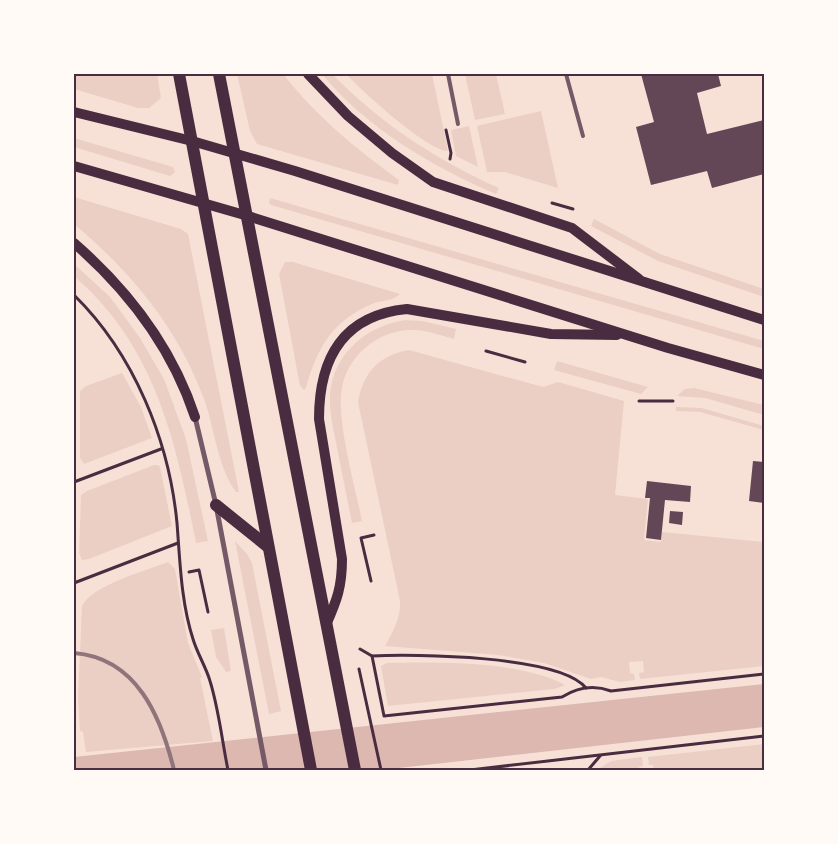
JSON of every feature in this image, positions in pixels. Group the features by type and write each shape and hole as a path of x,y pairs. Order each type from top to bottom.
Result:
{"main road":[{"path":"179,74 311,770"},
{"path":"219,74 354,770"},
{"path":"308,74 348,116 392,154 433,182 572,228 646,284"},
{"path":"74,112 192,141 236,154 410,207 646,284 764,320"},
{"path":"74,166 248,216 629,336 764,375"},
{"path":"74,243 104,270 140,312 177,371 195,417"},
{"path":"325,626 339,597 342,579 342,559 319,418 319,404 323,373 340,340 348,332 372,318 396,310 407,309 551,334 629,336"},
{"path":"216,505 268,546"}],"street":[{"path":"195,417 216,505 266,770"}],"lane":[{"path":"448,74 458,124"},
{"path":"566,74 583,136"}],"path":[{"path":"74,295 99,324 131,373 147,403 162,449 176,521 179,566 192,639 209,679 228,770"},
{"path":"486,351 525,362"},
{"path":"639,401 673,401"},
{"path":"74,482 162,449"},
{"path":"371,581 361,538 374,535"},
{"path":"74,583 178,543"},
{"path":"189,572 199,570 208,612"},
{"path":"360,649 372,656 407,654 498,660 570,677 586,688"},
{"path":"372,656 384,716 562,696 573,690 586,688 600,687 612,691 764,674"},
{"path":"359,669 381,770"},
{"path":"470,770 764,736"},
{"path":"588,770 600,756"}],"shaded area":[{"path":"74,74 157,74 161,98 149,108 138,108 74,89"},
{"path":"237,74 283,74 309,104 337,131 399,180 398,185 257,144 250,131"},
{"path":"322,74 332,74 369,109 431,153 499,188 496,194 449,172 402,144 359,111"},
{"path":"346,74 432,74 448,151 438,149 426,142 395,119"},
{"path":"465,74 496,74 505,114 475,120"},
{"path":"541,111 558,188 505,172 487,172 477,126"},
{"path":"469,126 478,167 456,156 451,130"},
{"path":"74,138 173,167 175,172 170,176 74,147"},
{"path":"74,197 181,229 188,234 239,492 236,492 230,482 220,459 204,399 181,348 151,303 133,282 95,242 74,224"},
{"path":"270,198 764,341 764,349 271,205 269,203"},
{"path":"594,219 660,254 764,289 764,297 658,261 591,226"},
{"path":"285,262 293,262 400,294 358,311 336,328 321,348 304,390 300,386 279,274"},
{"path":"74,264 110,297 140,338 164,379 186,439 208,541 196,543 170,433 158,398 143,365 125,333 102,304 74,276"},
{"path":"405,320 423,321 456,329 454,339 422,331 399,331 374,341 355,359 348,370 341,396 342,425 362,521 352,523 331,415 330,395 332,380 345,355 354,344 377,328"},
{"path":"409,350 543,387 558,382 624,401 615,495 648,499 644,540 661,542 662,532 764,542 764,666 640,679 639,673 644,672 643,661 629,662 630,673 634,674 635,680 620,682 601,677 591,679 544,663 498,655 385,646 398,619 400,601 358,402 364,382 374,367 389,356"},
{"path":"557,361 648,387 641,394 554,370"},
{"path":"122,373 141,407 152,438 84,464 80,458 80,391 86,386"},
{"path":"694,388 764,405 764,415 705,398 677,396 685,389"},
{"path":"676,407 702,408 764,426 764,430 700,412 676,411"},
{"path":"154,465 160,467 172,526 89,559 82,560 79,553 81,495"},
{"path":"235,541 247,554 252,563 281,711 269,714"},
{"path":"168,562 175,569 188,643 202,677 200,678 213,741 86,752 83,732 80,731 78,697 82,606 88,598 108,585"},
{"path":"224,628 231,671 226,672 216,657 211,630"},
{"path":"387,663 453,663 503,667 547,677 565,685 555,689 388,706 381,666"},
{"path":"764,684 764,727 381,770 74,770 74,757"},
{"path":"764,744 764,770 654,770 653,765 649,765 648,757"},
{"path":"642,757 643,766 639,767 640,770 597,770 611,761"}],"building":[{"path":"641,74 718,74 721,86 697,93 707,134 764,120 764,174 712,188 707,171 651,185 636,127 654,122"},
{"path":"753,461 764,462 764,503 749,501"},
{"path":"647,481 691,486 690,502 665,500 661,540 646,538 650,498 645,498"},
{"path":"670,511 683,512 682,525 669,523"}],"railway":[{"path":"74,653 96,657 114,666 130,678 143,694 153,711 162,730 174,770"}]}
